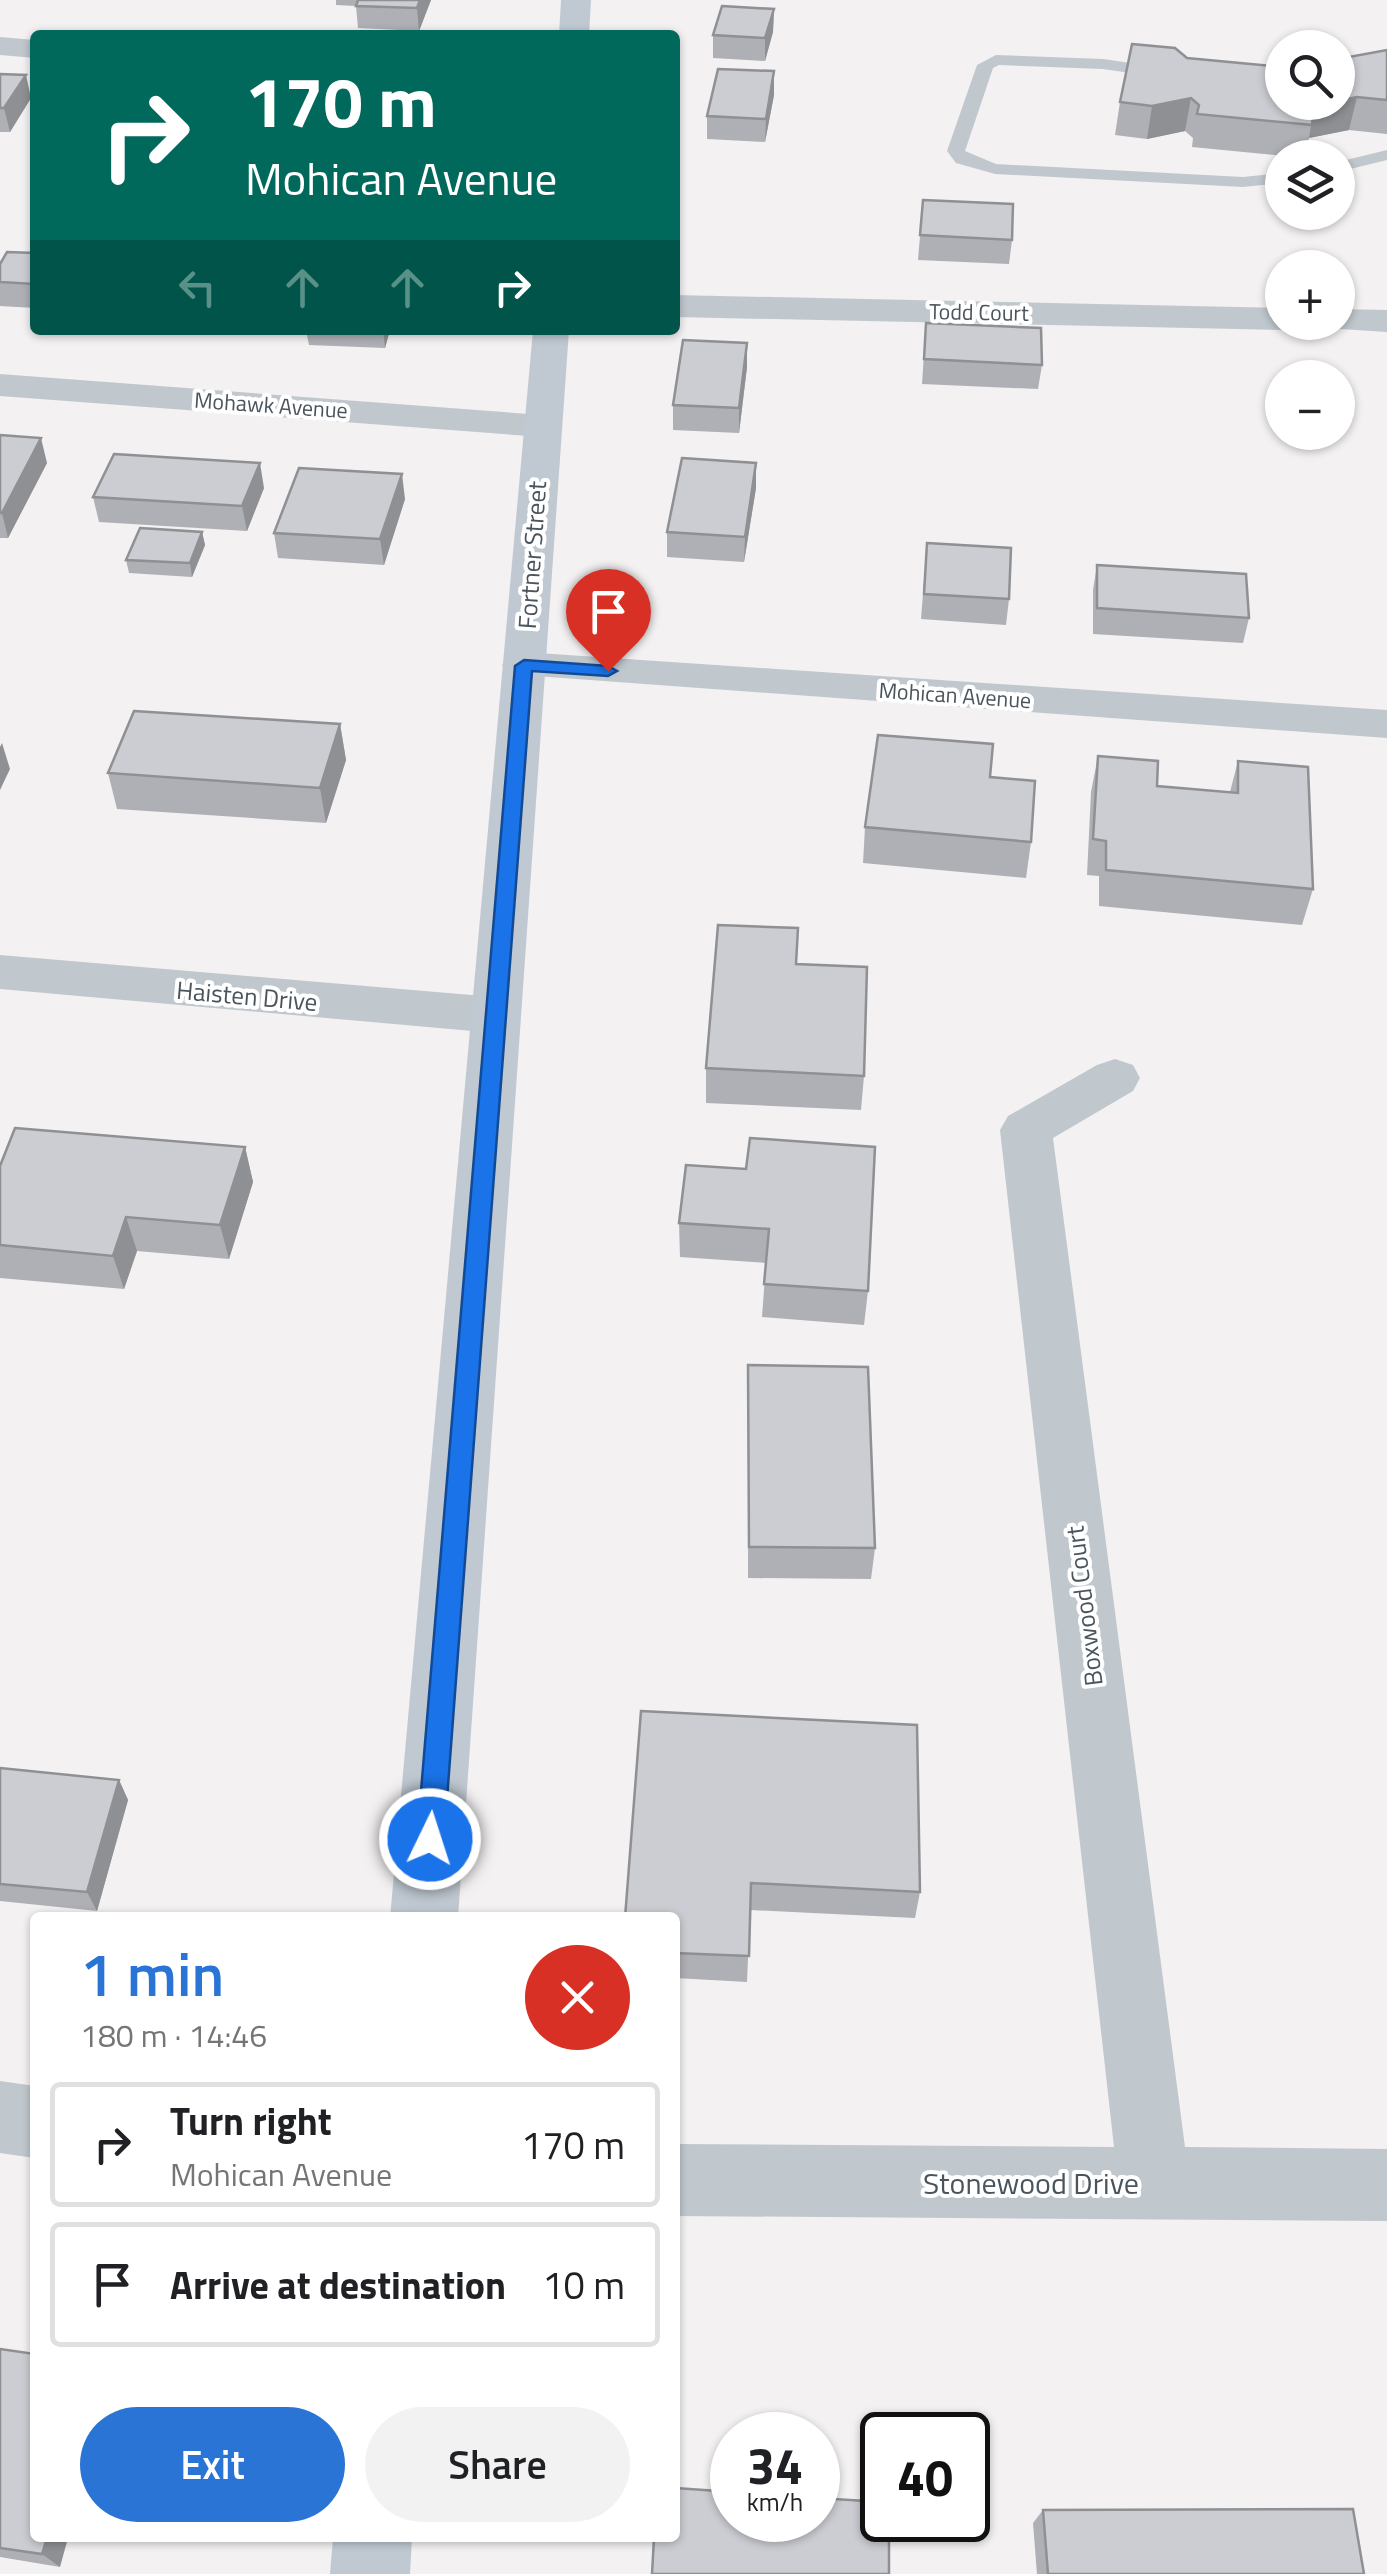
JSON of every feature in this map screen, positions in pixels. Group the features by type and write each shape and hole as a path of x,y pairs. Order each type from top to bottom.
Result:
{"street":[{"path":"574,30 576,0"},
{"path":"0,46 30,49"},
{"name":"Todd Court","path":"680,306 1265,319"},
{"path":"1355,320 1387,321"},
{"name":"Fortner Street","path":"424,1912 551,335"},
{"name":"Mohawk Avenue","path":"0,385 542,426"},
{"name":"Mohican Avenue","path":"524,666 1387,724"},
{"name":"Haisten Drive","path":"0,972 495,1015"},
{"name":"Boxwood Court","path":"1115,1078 1026,1130 1154,2184"},
{"path":"0,2117 30,2121"},
{"name":"Stonewood Drive","path":"680,2180 1387,2186"},
{"path":"370,2574 374,2542"}],"lane":[{"path":"1178,75 1103,64 996,60 985,65 956,152 962,159 995,169 1242,182 1265,180"},
{"path":"1355,162 1387,155"}],"building":[{"path":"358,0 420,0 417,8 356,6"},
{"path":"722,6 774,9 765,38 713,35"},
{"path":"1132,44 1175,48 1187,58 1265,65 1265,120 1312,120 1312,125 1197,114 1199,105 1191,98 1152,106 1120,102"},
{"path":"1387,50 1387,100 1355,97 1355,56"},
{"path":"718,69 774,71 766,119 707,116"},
{"path":"0,74 26,75 4,108 0,108"},
{"path":"923,200 1013,204 1012,240 920,235"},
{"path":"7,252 30,253 30,284 0,282 0,264"},
{"path":"926,323 1041,328 1042,365 924,359"},
{"path":"683,340 747,343 739,408 673,405"},
{"path":"0,435 41,438 2,513 0,513"},
{"path":"114,454 260,463 242,506 93,497"},
{"path":"682,458 756,463 745,537 667,532"},
{"path":"299,468 402,474 380,539 274,533"},
{"path":"140,528 202,532 190,563 126,560"},
{"path":"927,543 1011,548 1009,599 924,594"},
{"path":"1097,565 1246,574 1249,618 1097,608"},
{"path":"134,711 340,724 320,788 108,773"},
{"path":"878,735 993,744 990,777 1035,781 1031,842 865,827"},
{"path":"1098,756 1158,761 1157,786 1238,793 1238,761 1308,767 1313,889 1106,870 1106,841 1093,839"},
{"path":"718,925 798,928 796,964 867,967 864,1076 706,1068"},
{"path":"15,1128 245,1147 220,1225 126,1217 113,1256 0,1245 0,1166"},
{"path":"750,1138 875,1147 868,1291 764,1284 769,1229 679,1223 686,1165 746,1169"},
{"path":"748,1365 868,1367 875,1548 749,1547"},
{"path":"641,1711 917,1725 920,1892 751,1883 749,1956 680,1953 680,1912 625,1912"},
{"path":"0,1768 119,1780 87,1892 0,1884"},
{"path":"0,2349 30,2353 30,2542 46,2542 42,2554 0,2548"},
{"path":"680,2488 710,2490 710,2542 840,2542 840,2499 860,2501 860,2542 889,2542 889,2574 652,2574 654,2542 680,2542"},
{"path":"1353,2509 1364,2574 1048,2574 1043,2510"}],"route":[{"path":"430,1839 524,666 608,671"}]}
